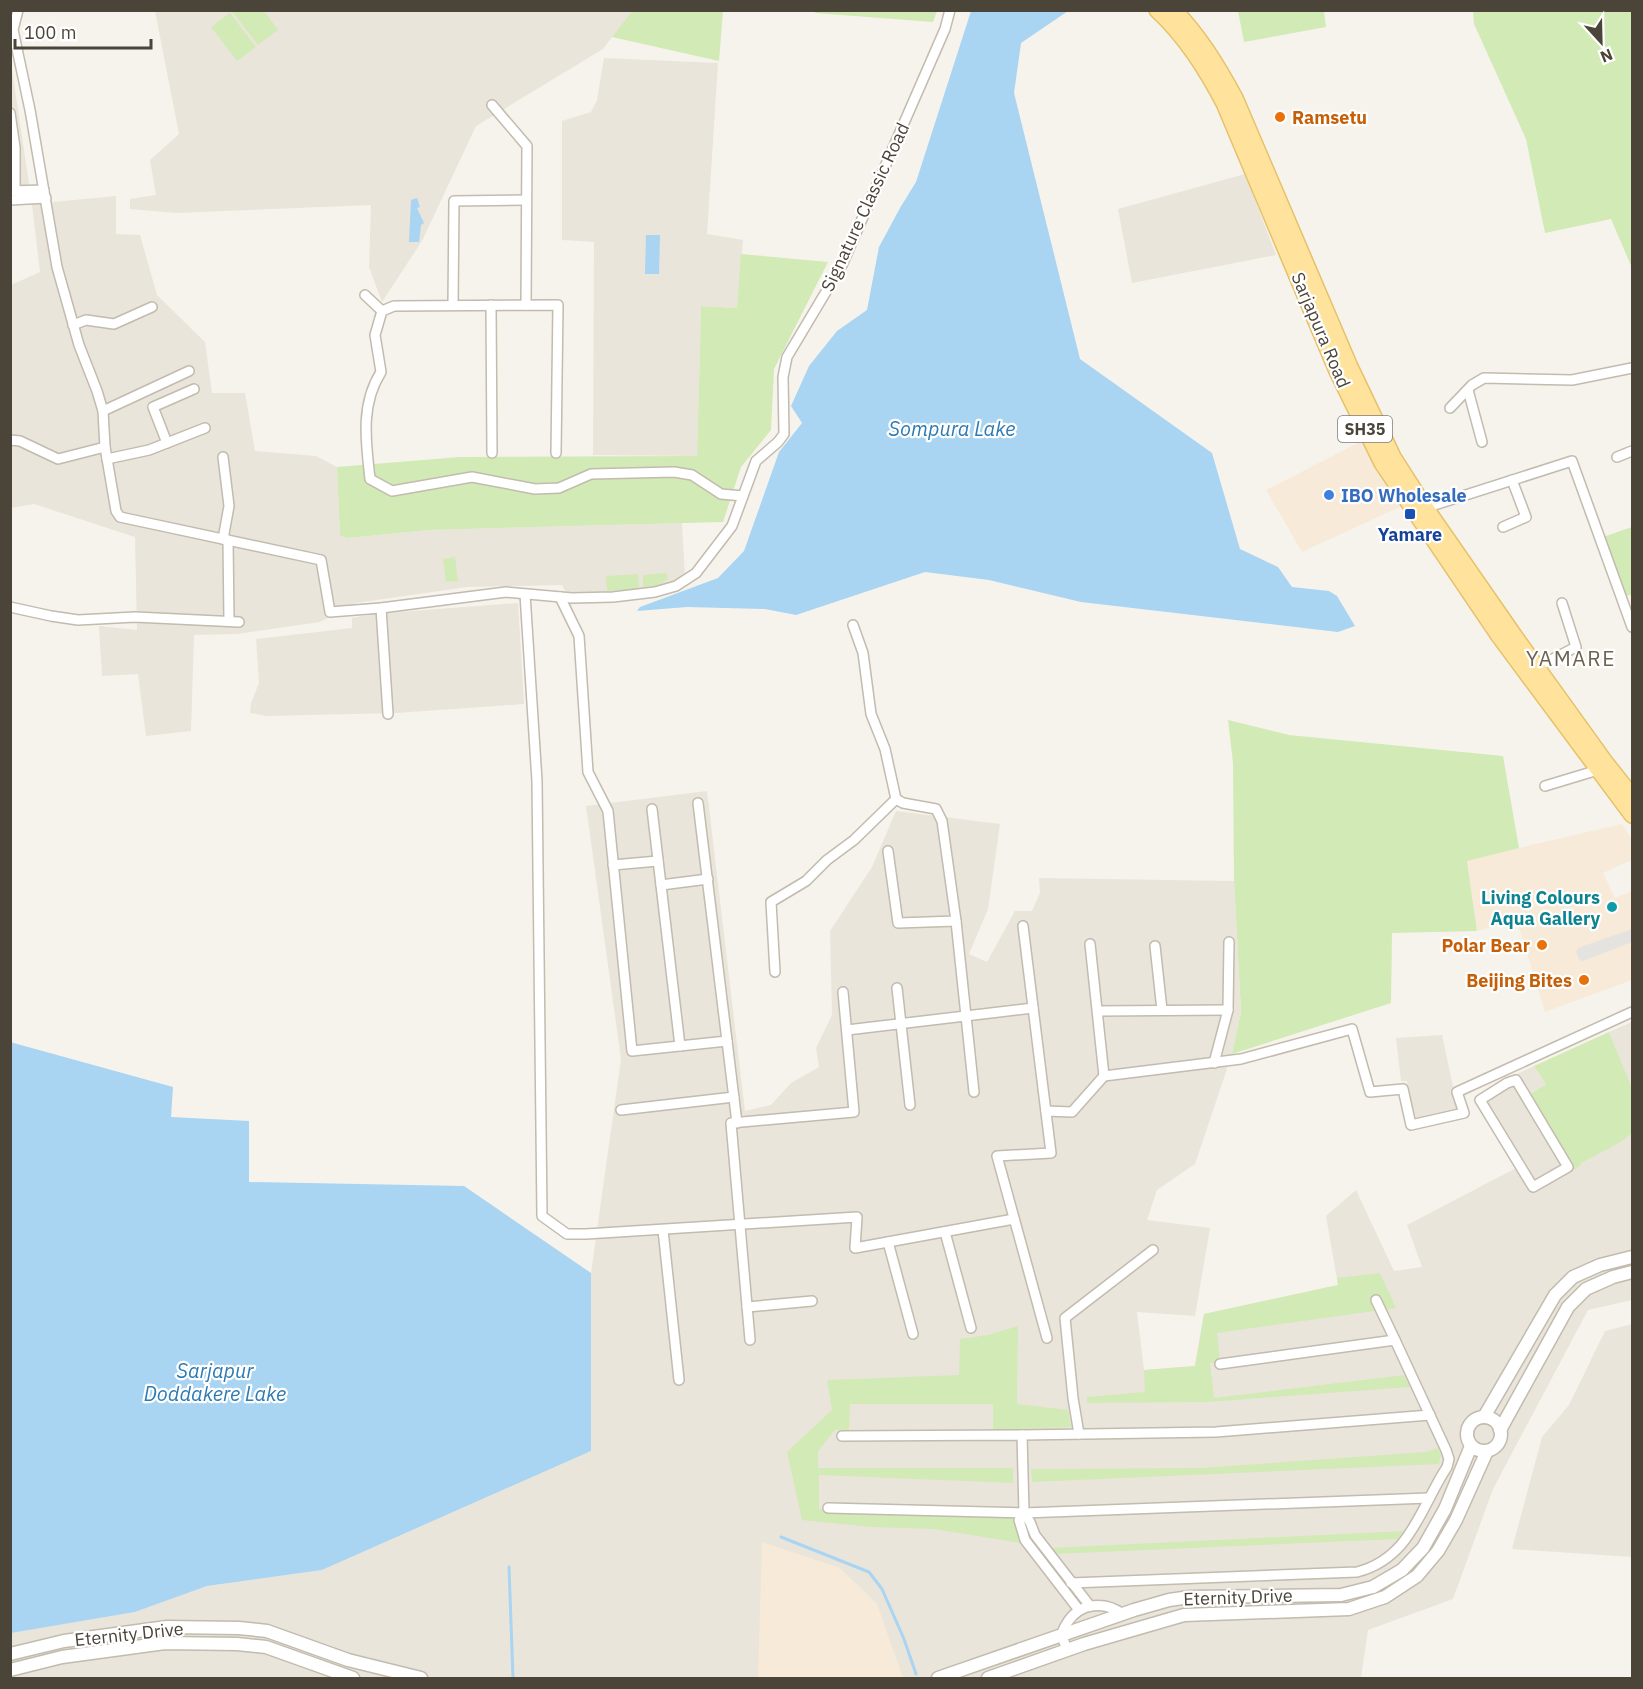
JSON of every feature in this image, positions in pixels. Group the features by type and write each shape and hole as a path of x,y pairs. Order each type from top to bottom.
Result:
{"main road":[{"name":"Sarjapura Road","path":"1157,10 1191,48 1208,73 1298,263"},
{"name":"Sarjapura Road","path":"1174,10 1202,43 1235,98 1342,381 1382,463 1632,796"},
{"name":"Sarjapura Road","path":"1419,510 1499,636 1632,815"}],"street":[{"path":"18,10 12,34 45,194 57,267 73,325 103,411 105,447 116,511 120,517 225,540"},
{"name":"Signature Classic Road","path":"225,540 321,560 330,612 506,592 560,597 614,597 655,592 676,586 696,573 732,526 756,460 784,434 783,377 787,357 842,265 945,29 950,10"},
{"path":"492,105 527,146 526,305"},
{"path":"10,113 15,148 12,190 45,194"},
{"path":"453,305 454,201 526,200"},
{"path":"365,294 382,311"},
{"path":"491,305 492,453"},
{"path":"382,311 394,306 558,305 556,453"},
{"path":"73,325 86,320 114,324 152,307"},
{"path":"382,311 375,335 381,372 372,386 366,404 367,448 370,479 392,491 472,477 535,489 559,488 591,474 674,472 692,475 721,494 743,496"},
{"path":"1450,408 1484,378 1572,380 1632,368"},
{"path":"103,411 189,371"},
{"path":"167,443 153,407 194,389"},
{"path":"1468,390 1482,442"},
{"path":"107,459 149,450 205,428"},
{"path":"10,440 20,441 58,459 105,447"},
{"path":"1617,457 1632,451"},
{"path":"10,607 78,620 135,617 234,622 225,540 229,506 223,457"},
{"path":"1419,510 1572,461 1632,627"},
{"path":"1503,527 1526,517 1512,480"},
{"path":"525,594 537,781 543,1216 567,1234 857,1217 855,1248 1014,1219"},
{"path":"560,597 579,636 588,772 608,810 632,1051 727,1041"},
{"path":"1622,601 1632,597"},
{"path":"1537,667 1576,647 1562,603"},
{"path":"381,608 388,714"},
{"path":"853,626 863,653 871,714 885,749 896,798 903,802 936,809 942,821 956,921 974,1092"},
{"path":"1545,786 1598,770"},
{"path":"775,972 771,902 806,881 854,840 896,798"},
{"path":"698,803 737,1123"},
{"path":"652,808 680,1046"},
{"path":"888,851 898,923 956,921"},
{"path":"614,865 658,861"},
{"path":"661,885 708,879"},
{"path":"1023,926 1051,1153 997,1156 1047,1338"},
{"path":"1214,1063 1228,1010 1229,942"},
{"path":"1090,944 1104,1076"},
{"path":"1155,946 1162,1010"},
{"path":"897,988 910,1105"},
{"path":"750,1341 731,1123 854,1112 843,992"},
{"path":"847,1030 1033,1008"},
{"path":"1098,1011 1228,1010"},
{"path":"1046,1111 1072,1112 1104,1076 1241,1059 1352,1029 1370,1092 1403,1089 1411,1125 1464,1113 1457,1092 1632,1012"},
{"path":"1490,1077 1497,1089"},
{"path":"1516,1080 1568,1167 1533,1186 1480,1100 1497,1089 1516,1080"},
{"path":"621,1110 734,1097"},
{"path":"663,1230 679,1380"},
{"path":"945,1232 971,1328"},
{"path":"888,1242 913,1334"},
{"path":"1079,1434 1065,1318 1153,1250"},
{"name":"Eternity Drive","path":"938,1678 1169,1600 1190,1597 1341,1595 1373,1587 1402,1570 1424,1548 1445,1509 1471,1446 1467,1435 1468,1430 1474,1420 1484,1417 1555,1295 1573,1277 1600,1265 1632,1257"},
{"name":"Eternity Drive","path":"988,1678 1068,1650 1184,1615 1349,1609 1385,1597 1417,1576 1438,1551 1456,1520 1487,1451 1497,1445 1500,1440 1500,1430 1568,1307 1586,1289 1613,1277 1632,1272"},
{"path":"1071,1582 1357,1572 1380,1564 1399,1548 1409,1535 1447,1467 1449,1459 1376,1299"},
{"path":"747,1307 812,1301"},
{"path":"1220,1364 1395,1340"},
{"path":"842,1436 1216,1432 1430,1415"},
{"path":"1484,1417 1494,1421 1500,1430"},
{"path":"1022,1435 1024,1513 1035,1534 1090,1606"},
{"path":"1471,1446 1487,1451"},
{"path":"828,1508 1024,1513 1429,1498"},
{"path":"1024,1513 1019,1520 1025,1540 1079,1610"},
{"path":"1068,1650 1062,1635 1070,1618 1079,1610 1090,1606 1105,1605 1123,1614"},
{"name":"Eternity Drive","path":"10,1654 64,1641 167,1627 239,1628 267,1631 348,1660 421,1678"},
{"name":"Eternity Drive","path":"10,1670 62,1657 165,1643 237,1644 266,1647 353,1678"}],"shaded area":[{"path":"155,11 632,11 603,49 476,126 422,241 382,302 369,267 371,205 176,213 130,209 130,199 156,195 150,160 179,134"},
{"path":"10,56 32,204 116,196 116,234 140,235 157,295 205,342 212,393 245,393 255,451 316,456 337,467 340,536 348,538 429,530 682,523 685,577 645,591 568,596 562,585 467,587 356,603 320,622 237,634 194,635 191,731 146,736 138,674 102,676 99,626 137,630 135,537 34,504 11,508 11,285 40,272 32,205 11,205"},
{"path":"604,58 718,63 707,234 743,240 737,308 701,306 697,456 593,455 594,242 562,240 562,121 591,112 597,100"},
{"path":"1245,174 1276,255 1132,283 1118,209"},
{"path":"1364,440 1402,506 1302,552 1266,490"},
{"path":"518,603 524,704 396,713 267,716 250,713 251,703 259,683 256,639 352,628 352,618 373,614"},
{"path":"707,791 745,1111 771,1105 791,1083 819,1067 816,1048 832,1015 830,931 872,867 896,811 1000,824 988,909 969,954 987,962 1015,911 1032,911 1040,893 1039,878 1234,881 1241,1012 1232,1054 1195,1164 1157,1190 1147,1220 1210,1228 1195,1316 1137,1312 1144,1370 1195,1366 1204,1314 1338,1285 1326,1216 1356,1190 1394,1271 1422,1267 1407,1225 1518,1167 1474,1098 1500,1082 1534,1066 1546,1084 1529,1095 1581,1164 1632,1133 1632,1300 1588,1310 1493,1489 1453,1599 1368,1630 1361,1678 11,1678 10,1633 135,1612 207,1586 322,1570 591,1451 591,1273 621,1059 586,806"},
{"path":"1622,824 1632,839 1632,860 1603,873 1615,898 1632,891 1632,980 1545,1012 1517,921 1477,931 1467,860"},
{"path":"1632,929 1632,942 1583,961 1579,959 1576,952 1578,948"},
{"path":"1632,1022 1632,1088 1609,1032"},
{"path":"1442,1035 1458,1110 1414,1121 1407,1081 1401,1081 1396,1038"},
{"path":"1632,1324 1632,1557 1512,1549 1542,1437 1569,1405 1605,1331"},
{"path":"762,1542 840,1568 877,1604 903,1678 758,1678"}],"green space":[{"path":"816,10 937,11 933,22 815,13"},
{"path":"232,11 264,11 278,30 258,45"},
{"path":"632,11 723,11 719,61 612,37"},
{"path":"1238,11 1324,11 1326,27 1244,42"},
{"path":"1473,11 1632,11 1632,268 1611,219 1545,233 1526,139 1474,24"},
{"path":"230,13 256,47 237,61 211,27"},
{"path":"741,254 828,262 774,369 771,430 741,467 723,522 429,530 348,538 340,536 337,467 460,457 697,456 701,306 737,308"},
{"path":"1632,527 1632,594 1627,596 1621,590 1603,537"},
{"path":"455,557 458,581 446,582 443,559"},
{"path":"667,573 668,579 657,586 643,587 643,575"},
{"path":"638,574 639,589 607,591 606,576"},
{"path":"1228,720 1289,735 1503,756 1519,848 1467,861 1477,931 1392,933 1391,1003 1232,1054 1241,1012 1234,881 1233,763"},
{"path":"1609,1032 1632,1088 1632,1133 1582,1163 1575,1170 1529,1095 1546,1084 1534,1066"},
{"path":"1380,1273 1396,1308 1217,1333 1220,1362 1210,1363 1214,1398 1404,1375 1410,1387 1207,1402 1087,1403 1087,1397 1145,1392 1144,1370 1195,1366 1204,1314 1338,1285 1337,1278"},
{"path":"1018,1326 1017,1404 1068,1410 1071,1427 993,1430 993,1404 850,1404 849,1430 835,1430 818,1451 818,1468 1013,1468 1013,1483 819,1475 819,1509 1014,1518 1021,1543 934,1529 871,1527 802,1520 787,1452 832,1410 827,1380 959,1375 960,1339 988,1335"},
{"path":"1438,1448 1441,1455 1439,1464 1032,1482 1031,1469 1201,1468 1426,1452"},
{"path":"1404,1531 1398,1539 1055,1554 1050,1548"}],"water":[{"name":"Sompura Lake","path":"971,11 1068,11 1021,43 1014,93 1080,359 1212,453 1240,549 1278,567 1292,587 1329,591 1337,596 1355,626 1338,632 1081,602 989,580 925,572 796,615 765,609 687,607 637,611 640,607 718,578 744,551 779,452 802,423 791,406 809,366 837,331 867,310 879,247 916,182"},
{"path":"417,198 420,207 417,208 424,223 421,225 419,242 409,242 411,200"},
{"path":"646,235 660,235 659,274 645,274"},
{"name":"Sarjapur Doddakere Lake","path":"10,1042 173,1087 171,1117 249,1121 249,1182 464,1186 591,1273 591,1451 322,1570 207,1586 135,1612 11,1633"}],"waterway":[{"path":"781,1537 869,1572 882,1589 904,1639 916,1674"},
{"path":"509,1567 513,1678"}],"place":[{"name":"Ramsetu","path":"1280,117"},
{"name":"IBO Wholesale","path":"1329,495"},
{"name":"Yamare","path":"1410,514"},
{"name":"Living Colours Aqua Gallery","path":"1612,907"},
{"name":"Polar Bear","path":"1542,945"},
{"name":"Beijing Bites","path":"1584,980"}],"district":[{"name":"YAMARE","path":"1571,658"}]}
